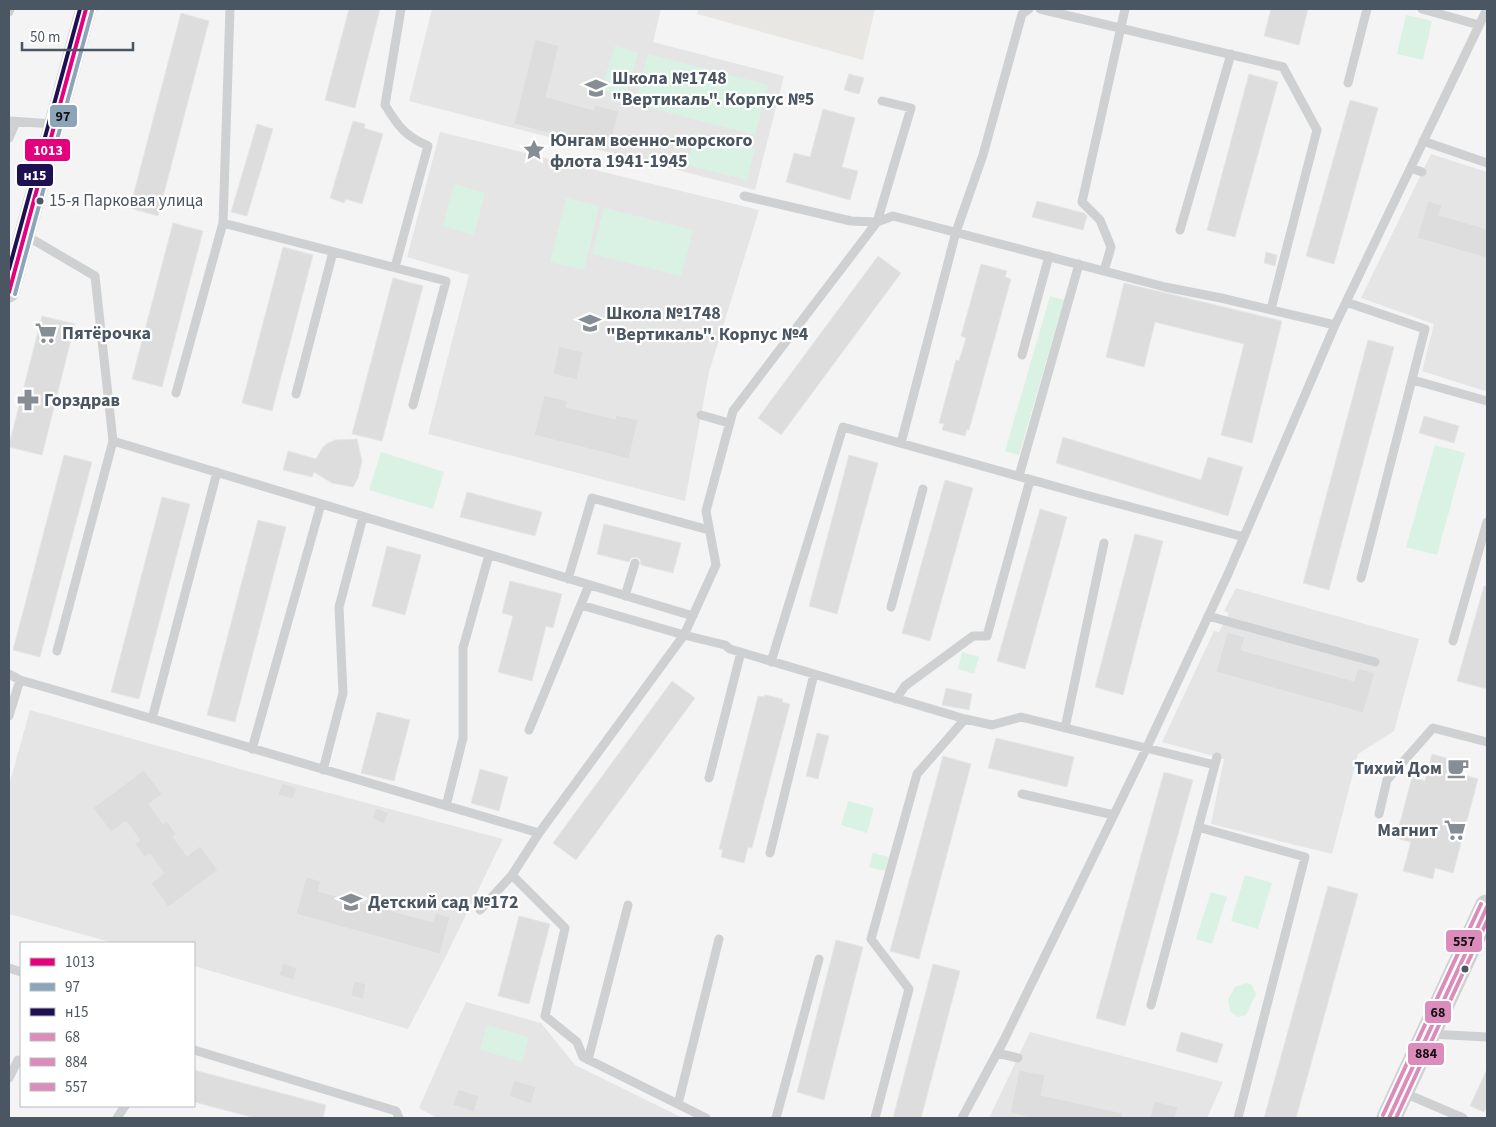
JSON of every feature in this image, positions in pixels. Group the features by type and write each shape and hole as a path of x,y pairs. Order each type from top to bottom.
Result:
{"main road":[{"path":"1390,1118 1487,907"}],"street":[{"path":"9,292 86,9"}],"lane":[{"path":"176,393 223,223 230,9"},
{"path":"395,267 428,146 412,139 397,124 385,105 401,9"},
{"path":"900,443 956,232 983,155 1022,14 1029,9"},
{"path":"1040,9 1283,67 1317,130 1271,310"},
{"path":"1104,271 1111,247 1100,220 1082,202 1125,9"},
{"path":"1348,83 1367,9"},
{"path":"1422,9 1479,25"},
{"path":"962,1118 997,1053 1147,747 1244,537 1335,325 1487,9"},
{"path":"1180,230 1231,54"},
{"path":"480,910 512,875 539,833 684,635 716,564 706,511 733,411 877,222 910,108 882,101"},
{"path":"9,138 12,122 54,124"},
{"path":"1423,141 1487,162"},
{"path":"1410,168 1422,172"},
{"path":"744,196 851,221 877,222 893,216 1165,287 1335,325"},
{"path":"223,223 446,281 413,405"},
{"path":"25,234 95,276 112,441 58,651"},
{"path":"296,394 333,252"},
{"path":"1022,355 1049,256"},
{"path":"1019,476 1079,264"},
{"path":"1346,302 1425,329 1361,578"},
{"path":"1413,380 1487,402"},
{"path":"701,415 729,423"},
{"path":"771,662 843,427 1030,480 1244,537"},
{"path":"112,441 692,616"},
{"path":"152,719 217,472"},
{"path":"896,699 904,686 973,636 987,636 1030,480"},
{"path":"891,607 922,489"},
{"path":"568,579 592,498 709,530"},
{"path":"252,748 322,504"},
{"path":"323,770 343,693 339,607 364,517"},
{"path":"1453,641 1487,522"},
{"path":"1065,728 1104,543"},
{"path":"446,806 464,738 462,648 489,555"},
{"path":"625,596 635,563"},
{"path":"529,730 589,585"},
{"path":"581,605 684,635 725,644 730,649 771,662 992,725 1021,717 1147,747 1216,761 1152,1005"},
{"path":"1208,616 1374,662"},
{"path":"710,778 741,652"},
{"path":"9,674 20,680 539,833"},
{"path":"770,853 814,674"},
{"path":"9,716 20,680"},
{"path":"875,1118 909,989 871,940 917,774 965,718"},
{"path":"1379,814 1387,780 1433,728 1487,742"},
{"path":"1022,794 1114,815"},
{"path":"1198,827 1305,857 1238,1118"},
{"path":"512,875 565,928 545,1016 577,1042 583,1057 706,1118"},
{"path":"588,1060 628,906"},
{"path":"678,1104 718,939"},
{"path":"776,1118 819,959"},
{"path":"1429,1034 1487,1036"},
{"path":"195,1050 396,1116"},
{"path":"997,1053 1018,1058"},
{"path":"9,1078 18,1060"},
{"path":"1402,1092 1463,1118"},
{"path":"117,1118 124,1107"}],"shaded area":[{"name":"Школа №1748 \"Вертикаль\". Корпус №5","path":"432,9 661,9 653,42 784,76 755,190 409,101"},
{"path":"698,9 875,9 863,60 697,14"},
{"name":"Школа №1748 \"Вертикаль\". Корпус №4","path":"440,132 759,210 709,372 685,501 428,434 469,275 407,257"},
{"path":"1431,154 1487,172 1487,388 1485,391 1422,371 1434,324 1361,298"},
{"path":"1236,588 1419,639 1394,731 1358,754 1332,854 1211,824 1224,759 1162,742 1214,631 1219,632 1229,613 1224,611"},
{"path":"30,710 265,776 503,839 408,1029 195,966 195,942 110,942 9,914 9,785"},
{"path":"466,1002 541,1023 575,1065 683,1118 437,1118 419,1108"},
{"path":"1030,1032 1223,1082 1207,1118 989,1118"}],"green space":[{"path":"1406,15 1432,21 1423,60 1397,54"},
{"path":"615,46 638,53 625,97 601,90"},
{"path":"648,54 768,85 755,135 635,104"},
{"path":"695,133 755,148 747,180 687,165"},
{"path":"454,184 485,193 474,235 443,226"},
{"path":"566,198 599,206 584,270 550,262"},
{"path":"604,208 693,230 681,276 592,254"},
{"path":"1050,296 1064,300 1019,455 1005,451"},
{"path":"1435,445 1465,453 1437,555 1406,547"},
{"path":"381,452 444,472 433,509 369,490"},
{"path":"962,652 979,657 974,674 958,669"},
{"path":"848,801 874,808 867,833 841,825"},
{"path":"873,853 889,857 885,871 869,867"},
{"path":"1245,875 1272,883 1258,929 1231,921"},
{"path":"1211,892 1227,897 1212,944 1196,939"},
{"path":"1246,983 1252,985 1256,994 1246,1015 1238,1017 1230,1011 1228,1000 1235,987"},
{"path":"487,1025 529,1037 522,1062 480,1050"}],"building":[{"path":"349,9 380,9 355,108 325,100"},
{"path":"1271,9 1308,9 1299,45 1264,36"},
{"path":"181,13 209,21 158,216 130,208"},
{"path":"535,39 559,46 546,97 594,110 595,105 619,111 609,149 514,124"},
{"path":"849,74 864,78 859,94 844,90"},
{"path":"1249,74 1278,82 1235,237 1207,230"},
{"path":"1350,100 1378,108 1334,264 1306,256"},
{"path":"823,109 855,118 842,167 858,171 850,200 786,182 794,153 810,157"},
{"path":"353,121 365,124 364,128 383,134 362,204 346,199 344,203 330,198"},
{"path":"257,124 273,129 247,216 231,212"},
{"path":"1037,201 1084,213 1087,216 1083,230 1032,217"},
{"path":"1428,201 1442,205 1439,215 1487,229 1487,258 1417,238"},
{"path":"173,223 203,231 162,387 132,379"},
{"path":"283,247 313,255 272,411 242,403"},
{"path":"1266,252 1277,255 1275,266 1264,263"},
{"path":"878,256 901,273 781,435 758,418"},
{"path":"981,264 1007,271 1005,277 1011,279 969,430 967,429 965,436 942,430 944,424 939,423 956,360 959,361 966,338 961,336"},
{"path":"393,278 423,286 382,441 352,434"},
{"path":"1124,283 1282,321 1252,443 1221,435 1244,344 1155,322 1144,367 1106,357"},
{"path":"42,316 75,324 42,455 9,447 9,445"},
{"path":"1368,340 1394,347 1329,590 1303,583"},
{"path":"559,346 583,352 577,380 553,374"},
{"path":"544,395 568,401 566,407 615,419 616,415 638,420 629,459 534,435"},
{"path":"1424,416 1459,426 1454,443 1419,433"},
{"path":"1063,437 1201,480 1208,457 1243,467 1228,516 1056,463"},
{"path":"357,439 362,461 358,478 353,487 332,483 314,472 312,477 283,470 288,451 316,459 323,447 328,443 335,440"},
{"path":"64,455 92,462 40,657 13,650"},
{"path":"849,455 878,463 837,614 809,606"},
{"path":"945,480 973,488 930,641 902,633"},
{"path":"467,492 542,512 535,536 460,517"},
{"path":"162,497 190,504 139,699 111,692"},
{"path":"1040,509 1067,517 1025,669 997,661"},
{"path":"258,520 286,527 235,722 207,715"},
{"path":"604,524 681,543 673,573 641,565 640,559 636,557 631,558 629,562 597,554"},
{"path":"1135,534 1163,541 1123,695 1095,687"},
{"path":"387,546 421,555 405,615 372,606"},
{"path":"510,581 562,594 553,628 546,626 532,681 498,672 513,616 502,613"},
{"path":"1484,586 1487,586 1487,689 1457,681"},
{"path":"1227,632 1245,637 1241,650 1354,681 1358,668 1375,673 1363,713 1216,672"},
{"path":"672,681 695,698 576,860 553,843"},
{"path":"946,688 972,694 969,710 942,705"},
{"path":"765,695 783,699 782,702 790,704 752,848 748,847 744,863 721,857 723,850 719,849 758,696 764,697"},
{"path":"377,712 410,720 394,781 361,773"},
{"path":"817,733 829,736 818,779 806,776"},
{"path":"996,738 1074,757 1067,787 988,768"},
{"path":"1432,754 1464,763 1461,774 1478,779 1453,873 1435,868 1433,879 1403,871 1411,842 1396,838 1412,777 1425,781"},
{"path":"943,756 971,764 919,959 890,951"},
{"path":"480,769 508,777 499,811 471,803"},
{"path":"144,770 162,794 149,804 163,824 167,821 176,834 173,837 187,856 200,846 218,870 168,907 151,883 164,873 150,854 145,857 135,844 140,840 126,821 111,832 93,808"},
{"path":"1164,772 1193,780 1125,1026 1096,1018"},
{"path":"282,783 297,788 293,799 278,795"},
{"path":"377,808 389,813 384,824 372,818"},
{"path":"306,877 321,881 318,891 433,922 436,913 450,917 440,954 296,914"},
{"path":"1328,886 1358,894 1296,1118 1264,1118"},
{"path":"519,916 550,924 529,1004 498,996"},
{"path":"836,940 863,947 824,1100 797,1092"},
{"path":"283,963 297,968 294,980 279,975"},
{"path":"933,964 960,971 921,1118 893,1118"},
{"path":"354,981 366,984 363,999 351,996"},
{"path":"1181,1032 1223,1044 1217,1063 1176,1051"},
{"path":"1487,1069 1487,1106 1484,1112 1470,1106"},
{"path":"195,1070 326,1105 323,1118 255,1118 195,1102"},
{"path":"1019,1070 1045,1075 1041,1095 1122,1113 1122,1118 1031,1118 1010,1113"},
{"path":"514,1080 536,1087 531,1104 509,1096"},
{"path":"458,1089 479,1096 474,1112 453,1105"},
{"path":"1154,1101 1178,1107 1175,1118 1150,1118"}],"transit line":[{"name":"н15","path":"9,269 80,9"},
{"name":"1013","path":"9,292 86,9"},
{"name":"97","path":"15,294 92,11"},
{"name":"557","path":"1383,1115 1481,904"},
{"name":"68","path":"1389,1118 1487,907"},
{"name":"884","path":"1396,1118 1487,921"}],"place":[{"name":"Школа №1748 \"Вертикаль\". Корпус №5","path":"596,88"},
{"name":"Юнгам военно-морского флота 1941-1945","path":"534,150"},
{"name":"15-я Парковая улица","path":"40,201"},
{"name":"Школа №1748 \"Вертикаль\". Корпус №4","path":"590,323"},
{"name":"Пятёрочка","path":"46,333"},
{"name":"Горздрав","path":"28,400"},
{"name":"Тихий Дом","path":"1458,768"},
{"name":"Магнит","path":"1455,830"},
{"name":"Детский сад №172","path":"351,902"}]}
